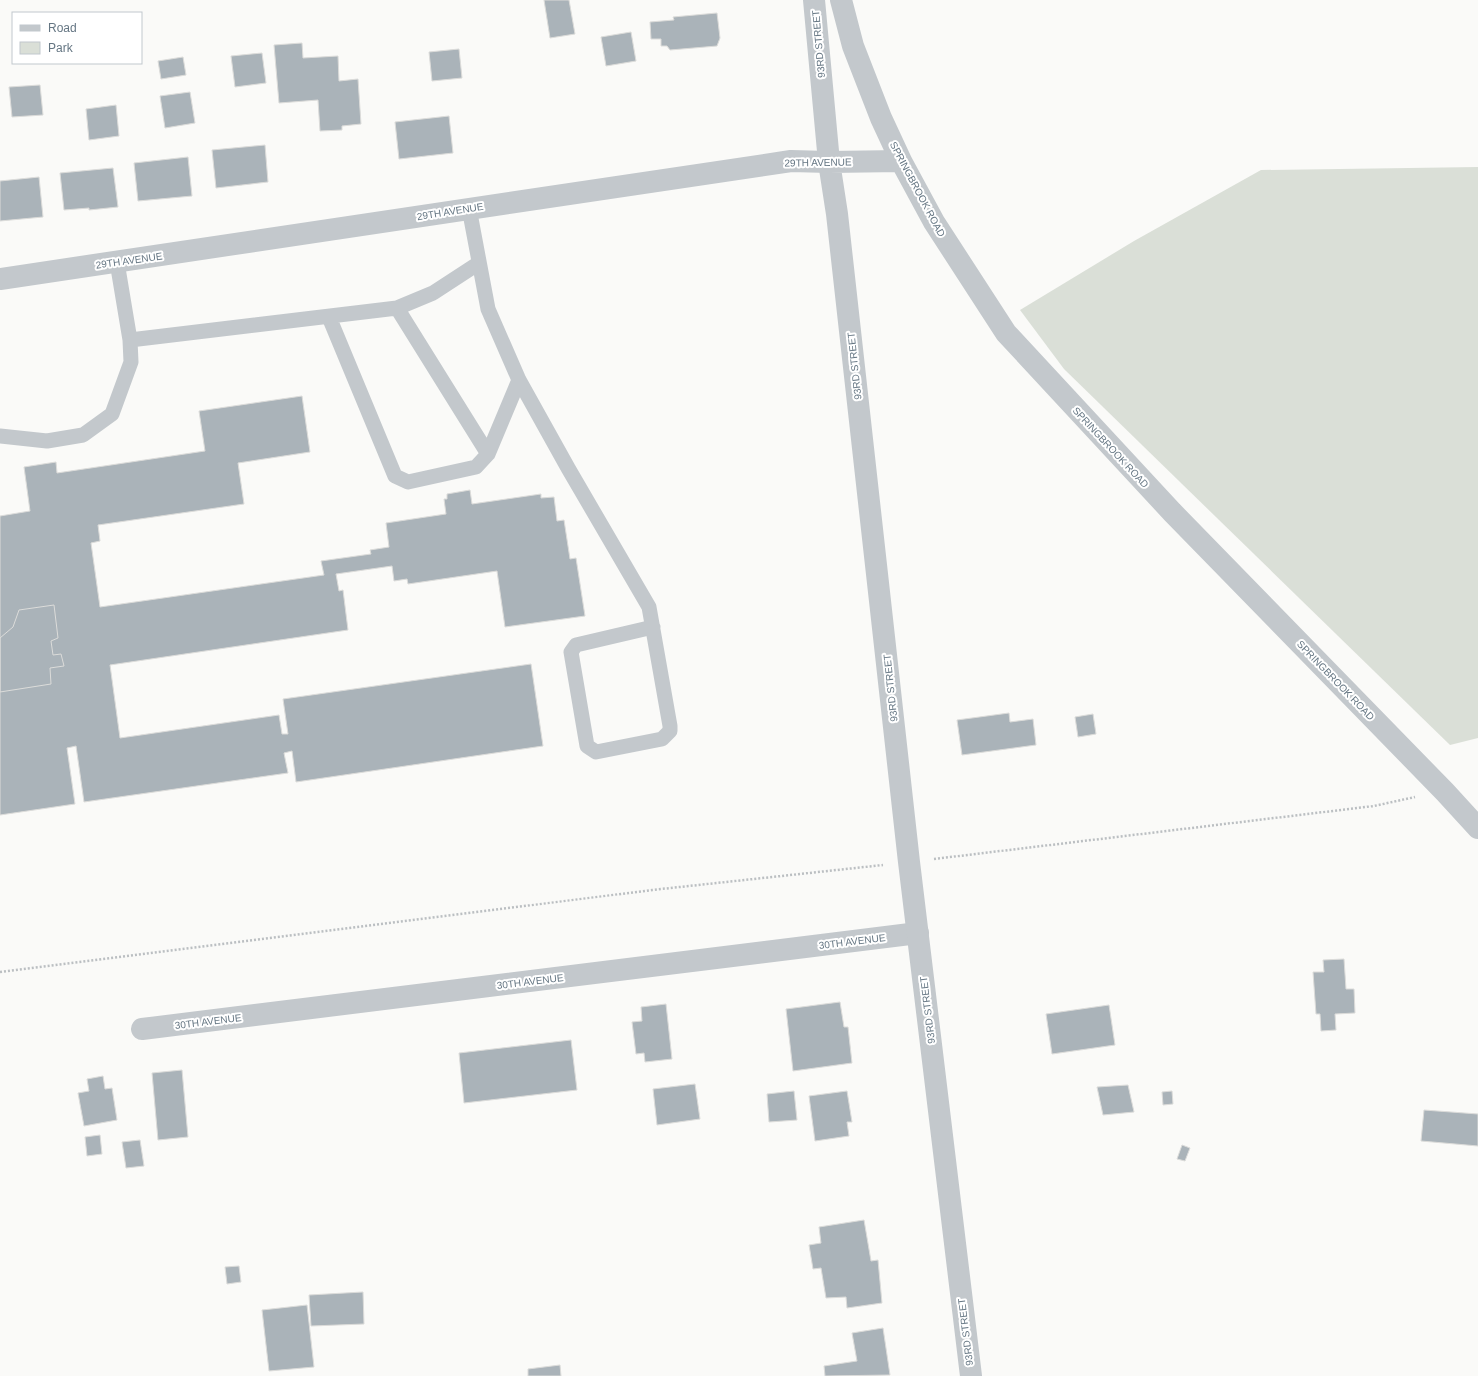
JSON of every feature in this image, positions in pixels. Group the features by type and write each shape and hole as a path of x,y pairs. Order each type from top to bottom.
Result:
{"street":[{"name":"93RD STREET","path":"814,0 829,162 837,214 918,933 971,1376"},
{"name":"SPRINGBROOK ROAD","path":"841,0 853,46 881,118 901,161 934,222 1006,334 1172,512 1440,786 1478,828"},
{"name":"29TH AVENUE","path":"0,278 117,262 469,208 791,161 901,161"},
{"name":"30TH AVENUE","path":"142,1029 918,933"}],"lane":[{"path":"469,208 488,309 519,380 568,468 649,607 653,627 670,726 670,730 662,739 596,752 587,746 571,652 576,645 653,627"},
{"path":"0,436 47,441 83,434 112,414 131,362 130,340 117,262"},
{"path":"130,340 397,308 433,293 479,263"},
{"path":"397,308 488,454"},
{"path":"328,317 395,476 408,482 476,467 488,454 519,380"}],"path":[{"path":"930,860 1374,806 1416,797"},
{"path":"0,972 652,890 890,864"}],"green space":[{"path":"1478,167 1478,738 1450,745 1064,369 1020,310 1134,241 1261,170"}],"building":[{"path":"544,0 569,0 575,34 550,38"},
{"path":"717,13 720,38 717,46 670,50 667,46 661,46 661,39 651,39 650,22 674,20 673,17"},
{"path":"631,32 636,61 606,66 601,37"},
{"path":"302,43 303,58 338,56 339,81 358,79 361,124 342,126 342,130 320,131 318,100 279,103 274,45"},
{"path":"459,49 462,78 432,81 429,52"},
{"path":"262,53 266,83 235,87 231,56"},
{"path":"183,57 186,75 161,79 158,61"},
{"path":"40,85 43,115 12,117 9,87"},
{"path":"190,92 195,123 165,128 160,96"},
{"path":"116,105 119,136 89,140 86,109"},
{"path":"449,116 453,153 399,159 395,122"},
{"path":"265,145 268,182 216,188 212,150"},
{"path":"188,157 192,196 138,201 134,163"},
{"path":"113,168 118,207 89,210 89,208 64,210 60,173"},
{"path":"39,177 43,217 0,221 0,181"},
{"path":"302,396 310,452 238,463 244,504 98,525 100,541 91,543 100,607 324,575 321,561 371,554 370,550 389,547 386,523 446,514 444,499 447,499 447,494 470,490 472,504 541,494 541,498 554,497 557,521 564,520 570,559 576,558 585,616 505,627 497,571 408,584 407,579 394,581 392,566 336,574 339,591 343,590 348,630 110,665 120,738 279,715 282,734 288,734 283,699 531,664 543,746 296,782 292,751 284,753 288,773 84,802 76,746 67,748 75,804 0,815 0,516 30,511 24,467 56,462 57,473 205,451 199,411"},
{"path":"54,605 58,638 51,641 53,655 61,654 64,666 50,668 51,684 0,692 0,638 13,627 19,610"},
{"path":"1009,713 1010,722 1033,719 1036,745 962,755 957,720"},
{"path":"1093,714 1096,734 1078,737 1075,717"},
{"path":"1344,959 1346,989 1354,989 1355,1013 1335,1014 1336,1030 1321,1031 1320,1014 1316,1014 1313,972 1324,972 1323,960"},
{"path":"840,1002 844,1027 848,1027 852,1063 793,1071 786,1009"},
{"path":"666,1004 672,1059 645,1062 644,1053 636,1054 632,1022 642,1021 641,1007"},
{"path":"1109,1005 1115,1045 1052,1054 1046,1014"},
{"path":"571,1040 577,1090 464,1103 459,1053"},
{"path":"182,1070 188,1137 158,1140 152,1073"},
{"path":"103,1076 105,1089 112,1088 117,1120 84,1126 78,1093 89,1091 87,1079"},
{"path":"695,1084 700,1119 657,1125 653,1089"},
{"path":"1128,1085 1134,1112 1103,1115 1097,1087"},
{"path":"794,1091 797,1120 769,1122 767,1094"},
{"path":"847,1091 852,1122 847,1122 849,1136 815,1141 809,1096"},
{"path":"1172,1091 1173,1104 1163,1105 1162,1092"},
{"path":"1424,1110 1478,1114 1478,1146 1421,1141"},
{"path":"100,1135 102,1154 87,1156 85,1137"},
{"path":"140,1140 144,1166 126,1168 122,1142"},
{"path":"1182,1145 1190,1148 1185,1161 1177,1159"},
{"path":"864,1220 871,1261 878,1260 882,1303 847,1308 846,1297 826,1298 821,1268 813,1269 809,1245 821,1243 819,1227"},
{"path":"239,1266 241,1282 227,1284 225,1267"},
{"path":"363,1292 364,1324 311,1326 309,1295"},
{"path":"307,1305 314,1367 269,1371 262,1310"},
{"path":"883,1328 890,1375 825,1376 824,1366 857,1361 852,1333"},
{"path":"560,1365 561,1376 528,1376 528,1369"}]}
